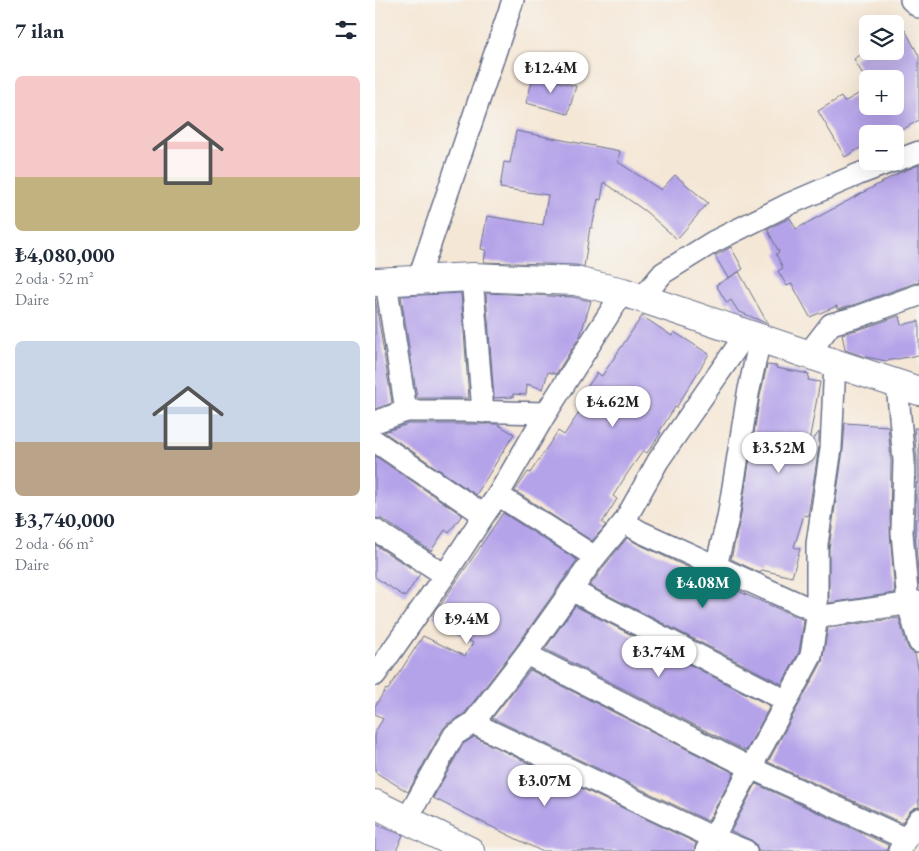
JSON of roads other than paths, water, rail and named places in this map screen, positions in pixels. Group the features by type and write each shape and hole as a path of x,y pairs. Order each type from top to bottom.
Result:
{"street":[{"path":"417,280 513,0"},
{"path":"911,0 919,7"},
{"path":"904,157 919,152"},
{"path":"377,670 445,575 483,515 498,496 546,413 633,295 663,273 713,242 789,204 870,170"},
{"path":"471,277 483,412"},
{"path":"406,411 380,282 471,277 575,281 633,295 908,387 903,461 902,532 919,642"},
{"path":"807,354 831,324 860,316 919,294"},
{"path":"407,819 454,735 473,723 527,654 595,557 624,522 659,461 753,336"},
{"path":"715,566 728,518 748,394 753,336"},
{"path":"710,844 811,656 817,614 817,544 831,448 835,363"},
{"path":"375,422 406,411 546,413"},
{"path":"375,441 483,515"},
{"path":"498,496 595,557"},
{"path":"624,522 641,532 817,614 913,603"},
{"path":"375,530 445,575"},
{"path":"571,590 787,701"},
{"path":"527,654 903,845 919,819"},
{"path":"473,723 710,844 746,851"},
{"path":"375,804 470,851"}]}
